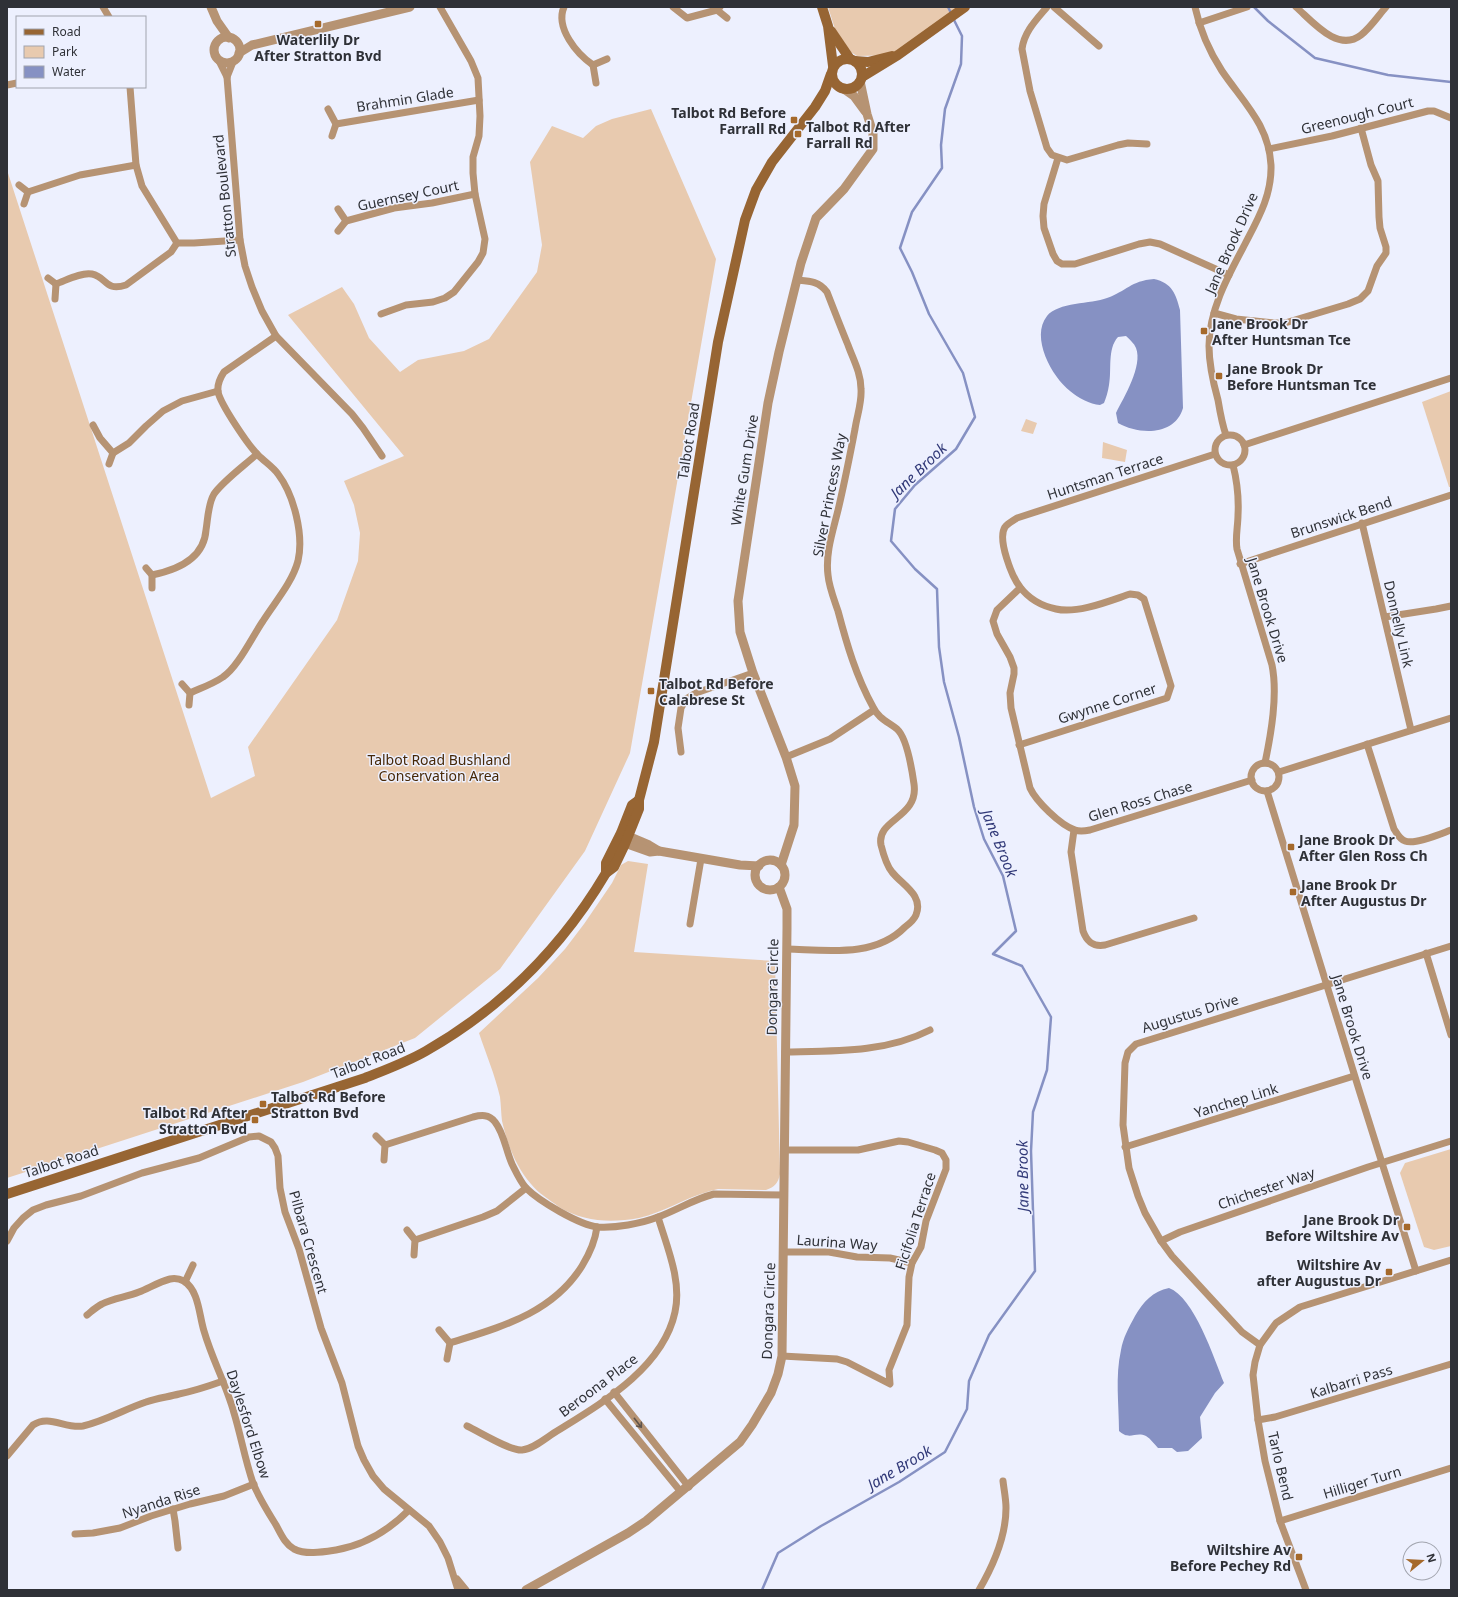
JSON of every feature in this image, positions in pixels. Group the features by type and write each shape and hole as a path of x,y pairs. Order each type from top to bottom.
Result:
{"main road":[{"path":"822,7 828,26 833,82 842,88 854,88 861,79 898,55 964,7"},
{"path":"828,26 852,60 861,68 861,79"},
{"path":"832,70 841,60 868,62 898,55"},
{"name":"Talbot Road","path":"7,1194 365,1078 426,1052 476,1019 497,1003 537,966 569,929 606,873 606,863 623,839 632,805 639,800 649,766 717,349 740,239 751,203 764,175 779,151 815,107 825,90 832,70"},
{"name":"Talbot Road","path":"815,107 842,88"}],"street":[{"path":"103,7 108,16"},
{"path":"211,7 217,21 239,48 239,53"},
{"path":"252,45 224,38 218,41 214,47 214,51 216,58 219,61 227,63 233,62 239,53 252,45 410,7"},
{"path":"382,314 406,305 433,302 445,298 454,292 484,253 485,239 475,194 473,158 479,136 480,116 478,78 472,63 440,7"},
{"path":"564,7 561,19 563,28 582,58 593,65 596,83"},
{"path":"673,7 687,18 718,8 727,18"},
{"path":"1047,7 1029,29 1023,43 1022,50 1030,91 1040,128 1047,148 1052,155 1067,160 1118,145 1128,143 1147,144"},
{"path":"1054,7 1099,46"},
{"name":"Jane Brook Drive","path":"1195,7 1199,23 1214,58 1257,118 1269,149 1270,179 1264,207 1229,275 1214,313 1210,337 1210,361 1212,376 1226,435"},
{"path":"1296,7 1331,37 1345,41 1350,41 1361,35 1386,7"},
{"path":"1199,23 1246,8"},
{"path":"217,21 218,41"},
{"path":"593,65 606,59"},
{"name":"Stratton Boulevard","path":"219,61 227,77 240,240 245,266 252,287 262,311 276,336 352,414 364,428 382,456"},
{"name":"Stratton Boulevard","path":"227,77 233,62"},
{"name":"White Gum Drive","path":"781,865 788,848 794,824 795,786 786,757 753,673 740,632 738,601 768,402 797,280 816,218 844,189 873,149 873,133 867,114 861,79"},
{"path":"130,88 136,166 142,186 177,243"},
{"name":"White Gum Drive","path":"842,88 854,96 867,114"},
{"name":"Brahmin Glade","path":"336,124 479,100"},
{"path":"328,109 336,124 332,136"},
{"name":"Greenough Court","path":"1269,149 1318,140 1428,111 1434,111 1451,118"},
{"path":"1214,313 1236,319 1285,323 1348,304 1360,299 1368,291 1377,266 1386,253 1386,247 1380,228 1378,181 1369,160 1361,128"},
{"path":"1058,158 1044,204 1043,216 1044,228 1053,254 1062,264 1075,264 1150,242 1160,244 1229,275"},
{"path":"28,192 80,175 136,166"},
{"path":"19,185 28,192"},
{"path":"24,204 28,192"},
{"name":"Guernsey Court","path":"338,231 346,221 394,208 432,203 475,194"},
{"name":"Guernsey Court","path":"338,209 346,221"},
{"path":"177,243 240,240"},
{"path":"56,284 84,274 92,274 98,276 105,283 112,286 120,287 126,285 171,252 177,243"},
{"path":"48,278 56,284"},
{"name":"Silver Princess Way","path":"787,949 847,950 870,947 901,932 914,919 918,905 916,898 891,871 881,842 881,836 884,830 910,806 914,792 914,784 901,734 878,716 852,664 828,575 829,551 850,459 861,402 860,380 827,292 819,284 813,281 797,280"},
{"path":"56,284 56,299"},
{"path":"190,693 224,677 233,668 252,636 292,578 297,562 300,546 298,528 287,489 278,474 257,454 227,412 218,391 219,380 224,372 276,336"},
{"path":"1244,445 1451,378"},
{"path":"109,464 113,453 129,443 163,411 182,400 218,391"},
{"path":"93,424 100,438 113,453"},
{"path":"1230,434 1239,438 1244,445 1244,455 1233,464 1224,464 1215,454 1218,440 1226,435 1230,434"},
{"path":"152,575 177,568 188,562 197,554 206,535 209,505 214,494 257,454"},
{"name":"Huntsman Terrace","path":"1004,528 1017,518 1215,454"},
{"name":"Jane Brook Drive","path":"1233,464 1238,487 1236,540 1240,564 1275,677 1275,690 1265,763"},
{"name":"Brunswick Bend","path":"1240,564 1451,494"},
{"name":"Donnelly Link","path":"1362,523 1411,730"},
{"name":"Gwynne Corner","path":"1004,528 1002,536 1003,545 1013,574 1020,588 1034,600 1047,607 1069,611 1130,594 1138,595 1144,600 1171,686 1167,698 1019,745"},
{"path":"146,568 152,575 152,588"},
{"name":"Glen Ross Chase","path":"1020,588 997,610 993,621 997,634 1010,657 1014,668 1010,700 1027,781 1032,794 1064,824 1078,831 1090,830 1252,780"},
{"path":"1385,617 1451,606"},
{"path":"681,752 678,728 681,708 686,699 696,692 753,673"},
{"path":"182,684 190,693 189,705"},
{"path":"786,757 830,739 874,710"},
{"path":"1279,772 1451,718"},
{"path":"1367,744 1394,829 1399,837 1404,841 1411,842 1451,830"},
{"path":"1265,763 1273,766 1279,772 1280,776 1275,788 1268,791 1259,790 1251,776 1254,768 1265,763"},
{"name":"Jane Brook Drive","path":"1268,791 1354,1076 1416,1271"},
{"path":"1074,830 1071,852 1083,931 1086,939 1091,944 1098,946 1106,945 1194,918"},
{"path":"623,839 649,845 659,851 757,869"},
{"path":"772,860 781,865 784,870 785,876 783,882 774,888 760,886 757,881 757,869 767,860 772,860 788,848"},
{"path":"690,924 701,858"},
{"name":"Dongara Circle","path":"526,1590 628,1534 656,1514 685,1490 740,1442 771,1393 778,1374 782,1356 787,909 774,888"},
{"name":"Augustus Drive","path":"1260,1345 1242,1332 1188,1274 1161,1241 1145,1213 1129,1168 1125,1148 1123,1124 1125,1063 1128,1052 1136,1044 1451,946"},
{"path":"1426,953 1451,1035"},
{"path":"785,1052 834,1052 859,1050 914,1038 930,1030"},
{"name":"Yanchep Link","path":"1125,1148 1354,1076"},
{"path":"385,1145 473,1116 489,1116 499,1129 512,1164 526,1188 555,1210 568,1217 597,1227 620,1225 658,1217 704,1196 714,1194 784,1194"},
{"name":"Pilbara Crescent","path":"7,1241 14,1228 33,1210 94,1192 142,1173 199,1158 249,1137 259,1136 266,1138 275,1148 278,1156 280,1188 285,1212 299,1249 320,1328 342,1383 358,1446 373,1476 384,1489 429,1526 440,1542 455,1578 458,1590"},
{"path":"376,1136 385,1145 384,1160"},
{"name":"Ficifolia Terrace","path":"782,1356 837,1359 848,1362 890,1384 889,1370 907,1325 909,1277 912,1263 921,1247 926,1221 946,1169 946,1160 942,1154 935,1150 908,1142 899,1141 858,1150 785,1150"},
{"name":"Chichester Way","path":"1161,1241 1180,1232 1381,1163 1451,1141"},
{"path":"415,1240 497,1211 526,1188"},
{"name":"Beroona Place","path":"467,1426 511,1448 524,1450 586,1413 631,1379 654,1357 670,1328 675,1312 677,1295 675,1280 658,1217"},
{"path":"450,1343 525,1317 555,1296 571,1281 588,1256 596,1239 597,1227"},
{"path":"407,1230 415,1240 414,1255"},
{"name":"Laurina Way","path":"784,1252 829,1252 857,1257 890,1258 912,1263"},
{"path":"1260,1345 1276,1323 1300,1307 1451,1260"},
{"path":"87,1315 101,1304 113,1299 138,1293 170,1279 178,1279 185,1282 193,1265"},
{"name":"Daylesford Elbow","path":"185,1282 196,1296 203,1330 234,1413 244,1455 254,1484 265,1507 288,1544 302,1552 328,1552 356,1545 384,1532 409,1510"},
{"path":"439,1330 450,1343"},
{"path":"447,1359 450,1343"},
{"name":"Tarlo Bend","path":"1260,1345 1255,1362 1254,1375 1258,1420 1265,1461 1280,1520 1306,1590"},
{"name":"Kalbarri Pass","path":"1258,1420 1275,1417 1451,1364"},
{"path":"7,1456 33,1425 38,1422 50,1420 71,1426 90,1424 114,1416 146,1402 180,1394 223,1381"},
{"path":"614,1392 685,1490"},
{"path":"605,1399 685,1490"},
{"name":"Hilliger Turn","path":"1280,1520 1451,1468"},
{"path":"979,1590 992,1563 1003,1530 1006,1509 1003,1481"},
{"name":"Nyanda Rise","path":"75,1534 107,1532 173,1509 224,1496 254,1484"},
{"path":"173,1509 178,1548"},
{"name":"Pilbara Crescent","path":"455,1578 466,1590"}],"green space":[{"path":"828,7 965,7 898,55 857,56 851,52 835,29"},
{"name":"Talbot Road Bushland Conservation Area","path":"651,109 716,259 630,753 585,851 500,969 415,1038 303,1082 7,1178 7,170 211,798 255,776 248,747 337,620 358,561 360,533 354,505 344,481 404,456 288,315 342,287 354,304 369,338 400,372 418,360 464,351 489,339 537,272 542,245 530,162 552,126 583,138 596,126 612,119"},
{"path":"1451,391 1451,487 1449,487 1422,402"},
{"path":"1026,419 1037,423 1033,434 1021,431"},
{"path":"1103,442 1127,450 1125,462 1102,458"},
{"path":"628,861 648,864 634,952 775,961 780,1174 776,1184 772,1188 766,1190 718,1189 692,1197 639,1218 608,1221 578,1216 559,1207 537,1190 521,1170 507,1138 502,1121 498,1089 479,1033 538,978 565,949 612,883 621,865"},
{"path":"1451,1149 1451,1246 1434,1250 1424,1247 1400,1173 1405,1163"}],"water":[{"path":"1154,279 1169,286 1175,294 1180,310 1183,408 1179,417 1172,424 1164,428 1146,431 1136,430 1118,423 1116,413 1132,381 1137,364 1136,348 1126,336 1118,337 1112,347 1108,390 1104,403 1100,405 1080,398 1063,385 1050,367 1045,356 1041,335 1042,325 1052,311 1067,306 1107,298 1134,284"},
{"path":"1169,1288 1187,1303 1195,1315 1209,1344 1224,1383 1215,1393 1200,1417 1202,1438 1188,1451 1177,1452 1172,1448 1158,1448 1146,1436 1129,1436 1119,1431 1118,1370 1123,1341 1128,1328 1141,1306 1153,1294"}],"waterway":[{"name":"Jane Brook","path":"948,7 951,13"},
{"path":"1254,7 1268,21 1315,58 1388,75 1451,82"},
{"name":"Jane Brook","path":"762,1590 778,1553 821,1526 899,1482 945,1452 967,1409 969,1381 989,1335 1035,1271 1031,1151 1033,1112 1047,1070 1051,1017 1022,966 993,954 1016,931 1003,876 984,839 974,807 959,737 944,682 939,647 937,589 915,569 891,541 895,509 915,485 956,449 975,417 963,373 929,314 912,272 900,248 912,212 942,168 941,145 945,109 961,64 962,36 953,18"}],"place":[{"name":"Waterlily Dr After Stratton Bvd","path":"318,24"},
{"name":"Talbot Rd Before Farrall Rd","path":"794,120"},
{"name":"Talbot Rd After Farrall Rd","path":"798,134"},
{"name":"Jane Brook Dr After Huntsman Tce","path":"1204,331"},
{"name":"Jane Brook Dr Before Huntsman Tce","path":"1219,376"},
{"name":"Talbot Rd Before Calabrese St","path":"651,691"},
{"name":"Jane Brook Dr After Glen Ross Ch","path":"1291,847"},
{"name":"Jane Brook Dr After Augustus Dr","path":"1293,892"},
{"name":"Talbot Rd Before Stratton Bvd","path":"263,1104"},
{"name":"Talbot Rd After Stratton Bvd","path":"255,1120"},
{"name":"Jane Brook Dr Before Wiltshire Av","path":"1407,1227"},
{"name":"Wiltshire Av after Augustus Dr","path":"1389,1272"},
{"name":"Wiltshire Av Before Pechey Rd","path":"1299,1557"}]}
